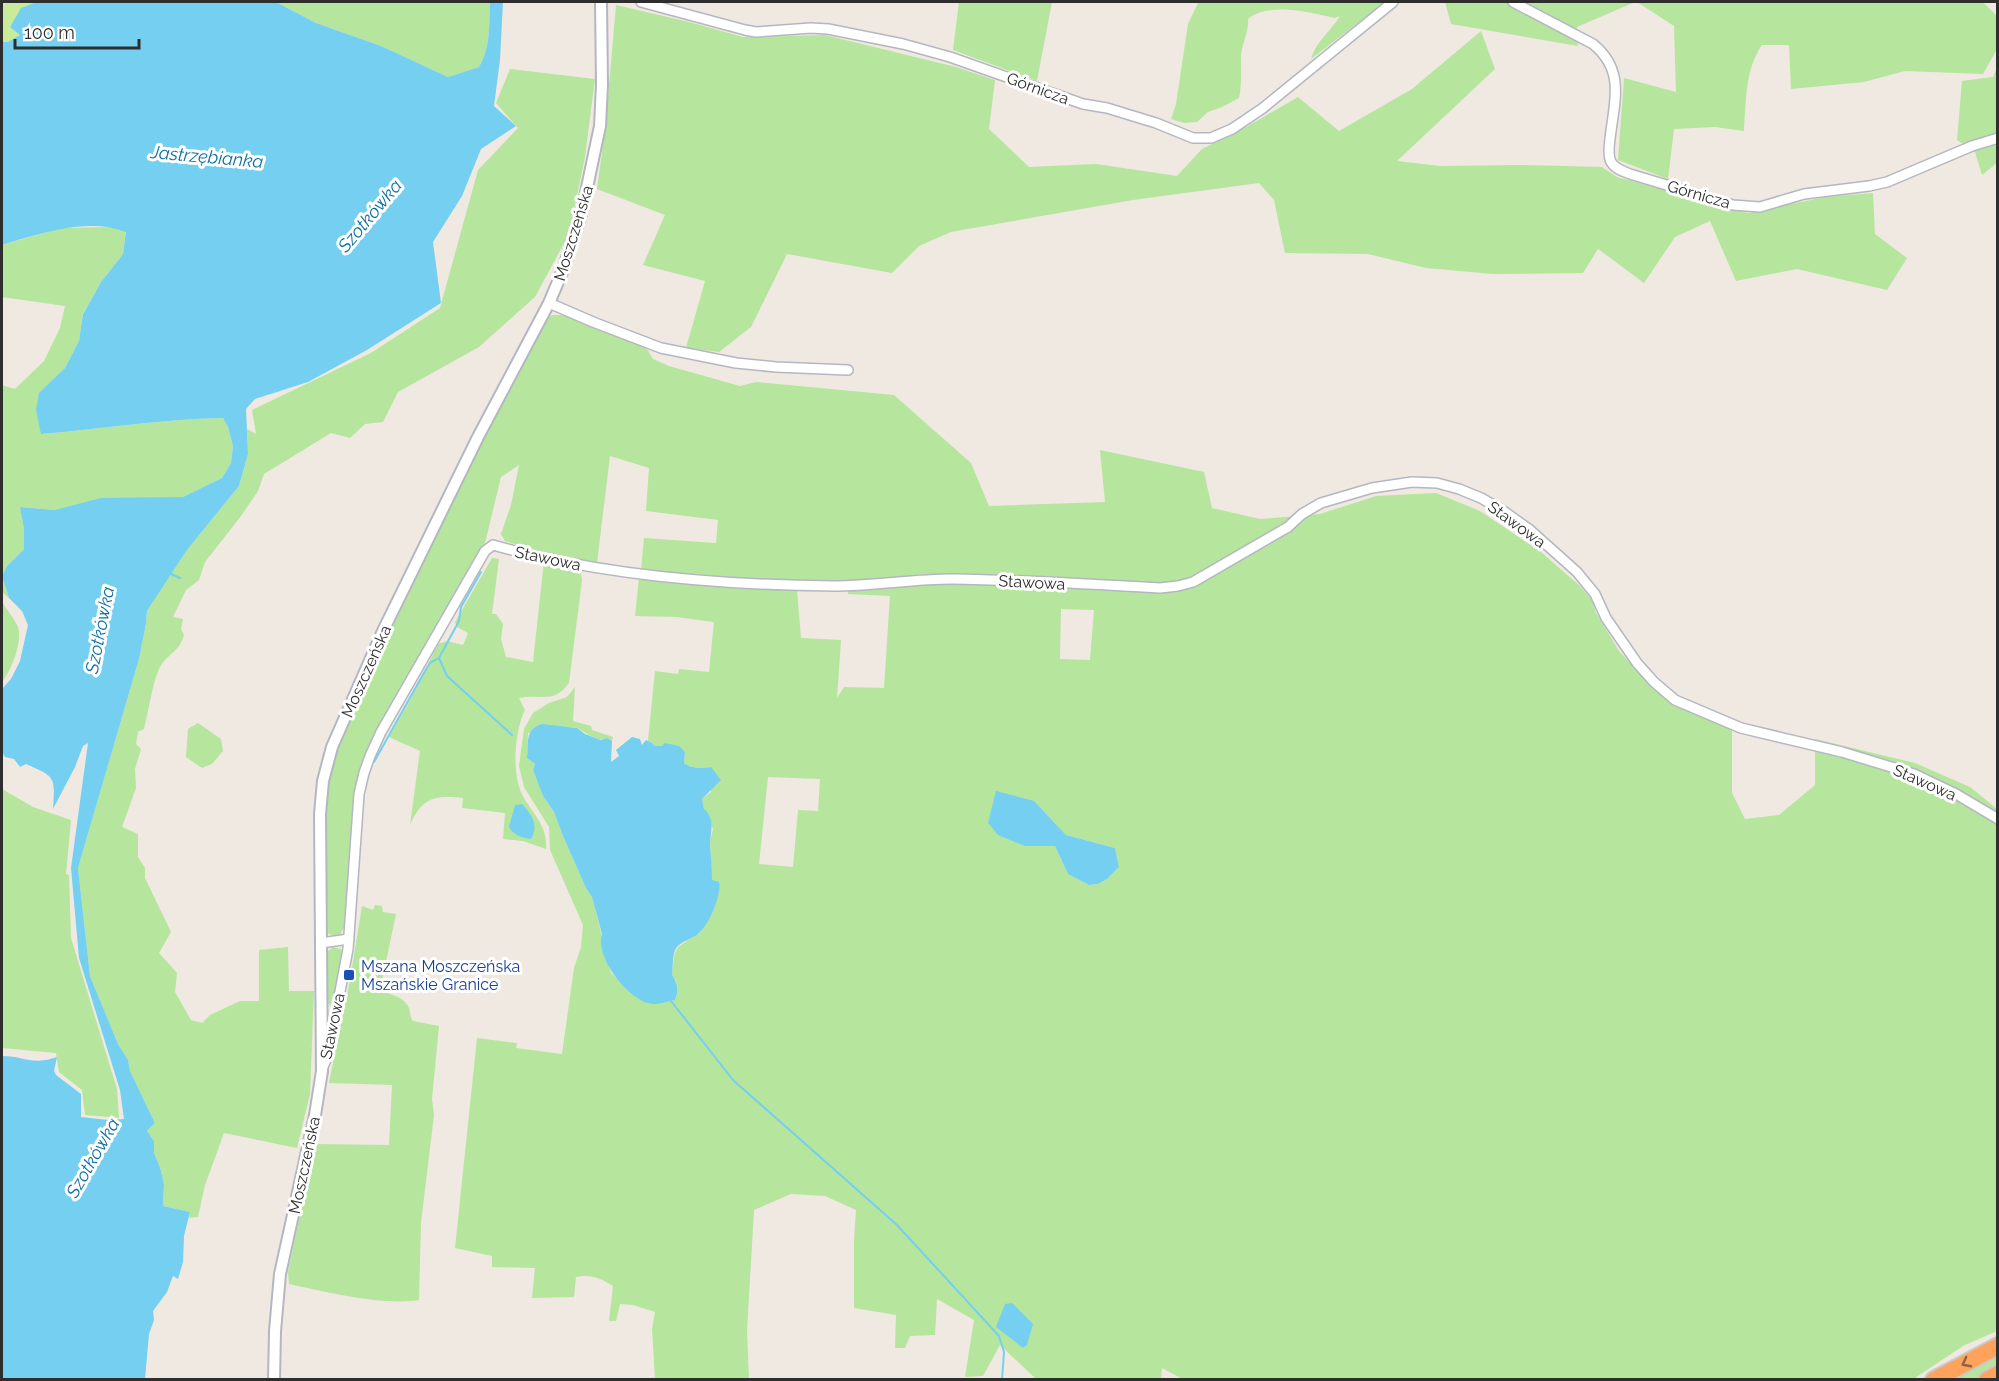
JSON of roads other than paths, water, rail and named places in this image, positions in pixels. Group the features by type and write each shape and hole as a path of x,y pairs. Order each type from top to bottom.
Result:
{"highway":[{"path":"1934,1380 1998,1346"},
{"path":"1987,1380 1998,1374"}],"street":[{"name":"Moszczeńska","path":"274,1380 280,1274 315,1115 322,1071 321,805 327,763 383,631 473,446 549,303 564,270 582,211 600,126 601,2"},
{"name":"Górnicza","path":"640,2 756,32 828,29 903,44 950,57 1083,104 1107,108 1201,139 1220,136 1263,108 1393,2"},
{"name":"Górnicza","path":"1513,2 1593,44 1610,61 1615,83 1609,159 1614,166 1630,174 1733,205 1760,207 1804,194 1887,182 1972,146 1998,138"},
{"path":"549,303 661,348 746,364 848,370"},
{"name":"Stawowa","path":"322,1071 328,1055 349,939 359,794 370,756 485,551 493,545 586,567 716,580 836,586 948,579 1160,588 1193,582 1288,527 1302,514 1321,503 1372,488 1412,482 1437,483 1481,498 1502,510 1530,530 1577,572 1595,594 1606,618 1637,663 1653,682 1674,700 1741,728 1842,752 1914,774 1956,794 1998,819"},
{"path":"321,943 349,939"}],"water":[{"path":"37,2 276,2 316,23 381,46 448,77 479,67 486,52 490,2 503,2 500,60 494,106 516,126 481,149 462,196 433,242 441,303 367,350 308,382 255,399 246,409 248,454 239,486 187,550 147,611 139,659 78,868 90,976 118,1044 128,1060 130,1071 155,1123 147,1131 154,1141 154,1153 164,1184 163,1206 190,1212 184,1236 183,1262 178,1279 173,1276 167,1292 153,1311 154,1320 149,1334 145,1379 2,1379 2,1056 34,1061 57,1057 54,1071 56,1075 81,1094 81,1117 124,1119 120,1090 79,958 71,868 88,743 83,746 75,767 53,809 52,779 26,764 20,767 14,759 5,757 2,752 2,689 11,679 20,661 28,625 22,611 9,598 2,576 7,566 24,549 24,529 20,507 55,510 101,498 183,497 222,478 231,463 233,446 223,418 155,422 41,434 36,410 39,393 65,368 79,341 83,314 101,282 123,254 126,232 95,226 79,227 47,232 2,245 2,42 8,42 20,35 10,27 21,8"},
{"path":"542,724 577,728 601,740 607,738 612,741 611,762 619,756 616,750 632,737 640,739 642,745 646,740 655,746 662,746 665,743 679,746 685,752 684,763 694,767 711,767 721,780 702,799 712,826 710,845 712,880 719,882 718,895 706,925 696,936 675,949 672,975 677,987 675,1000 655,1004 639,999 614,975 603,954 602,934 592,897 586,888 554,812 543,796 533,770 535,764 527,758 530,733"},
{"path":"996,791 1034,801 1066,835 1115,848 1119,867 1107,879 1098,884 1089,885 1068,874 1055,846 1025,846 998,835 988,823"},
{"path":"522,804 533,820 534,829 531,839 518,836 509,827 515,805"},
{"path":"1012,1303 1033,1324 1027,1345 1023,1348 996,1327 1005,1304"}],"waterway":[{"path":"439,658 459,621 461,607 481,572"},
{"path":"171,574 180,578"},
{"path":"374,762 425,671 430,663 439,658 447,676 512,735"},
{"path":"671,1001 733,1080 897,1225 999,1336 1004,1352 1002,1380"}],"place":[{"name":"Mszana Moszczeńska Mszańskie Granice","path":"349,975"}],"water label":[{"name":"Jastrzębianka","path":"207,157"},
{"name":"Szotkówka","path":"370,216"},
{"name":"Szotkówka","path":"100,630"},
{"name":"Szotkówka","path":"93,1158"}]}
